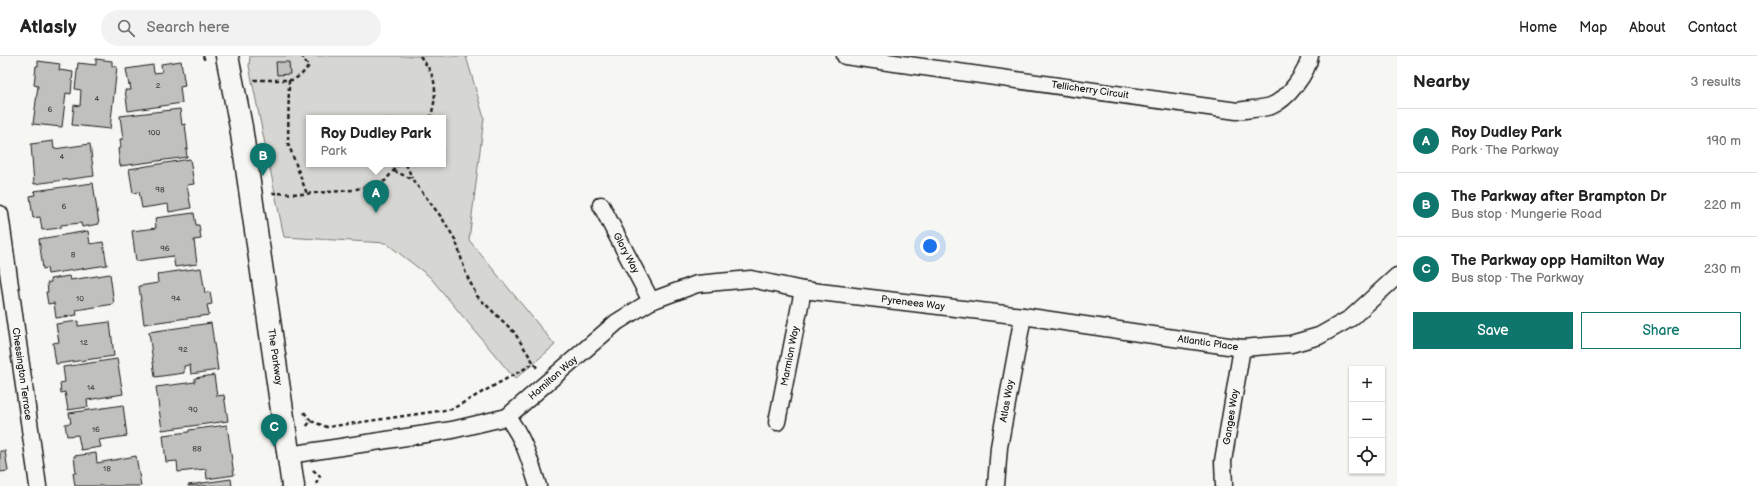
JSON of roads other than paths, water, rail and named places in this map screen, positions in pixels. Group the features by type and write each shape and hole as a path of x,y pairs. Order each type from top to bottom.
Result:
{"street":[{"name":"The Parkway","path":"227,56 241,127 257,229 290,454 293,486"},
{"name":"Tellicherry Circuit","path":"845,56 1237,111 1271,105 1291,92 1308,65 1310,56"},
{"name":"Glory Way","path":"601,205 651,301"},
{"name":"Chessington Terrace","path":"0,214 38,486"},
{"name":"Atlantic Place","path":"1023,316 1242,348 1292,344 1319,336 1351,318 1397,276"},
{"name":"Hamilton Way","path":"290,454 452,430 507,417 618,322 651,301 697,284 750,279 802,290"},
{"name":"Pyrenees Way","path":"802,290 1023,316"},
{"name":"Marmion Way","path":"777,422 802,290"},
{"name":"Atlas Way","path":"996,486 999,447 1023,316"},
{"name":"Ganges Way","path":"1224,486 1224,461 1242,348"},
{"path":"507,417 516,428 528,452 538,486"}],"place":[{"name":"The Parkway after Brampton Dr","path":"263,176"},
{"name":"Roy Dudley Park","path":"376,213"},
{"name":"The Parkway opp Hamilton Way","path":"274,447"}]}
